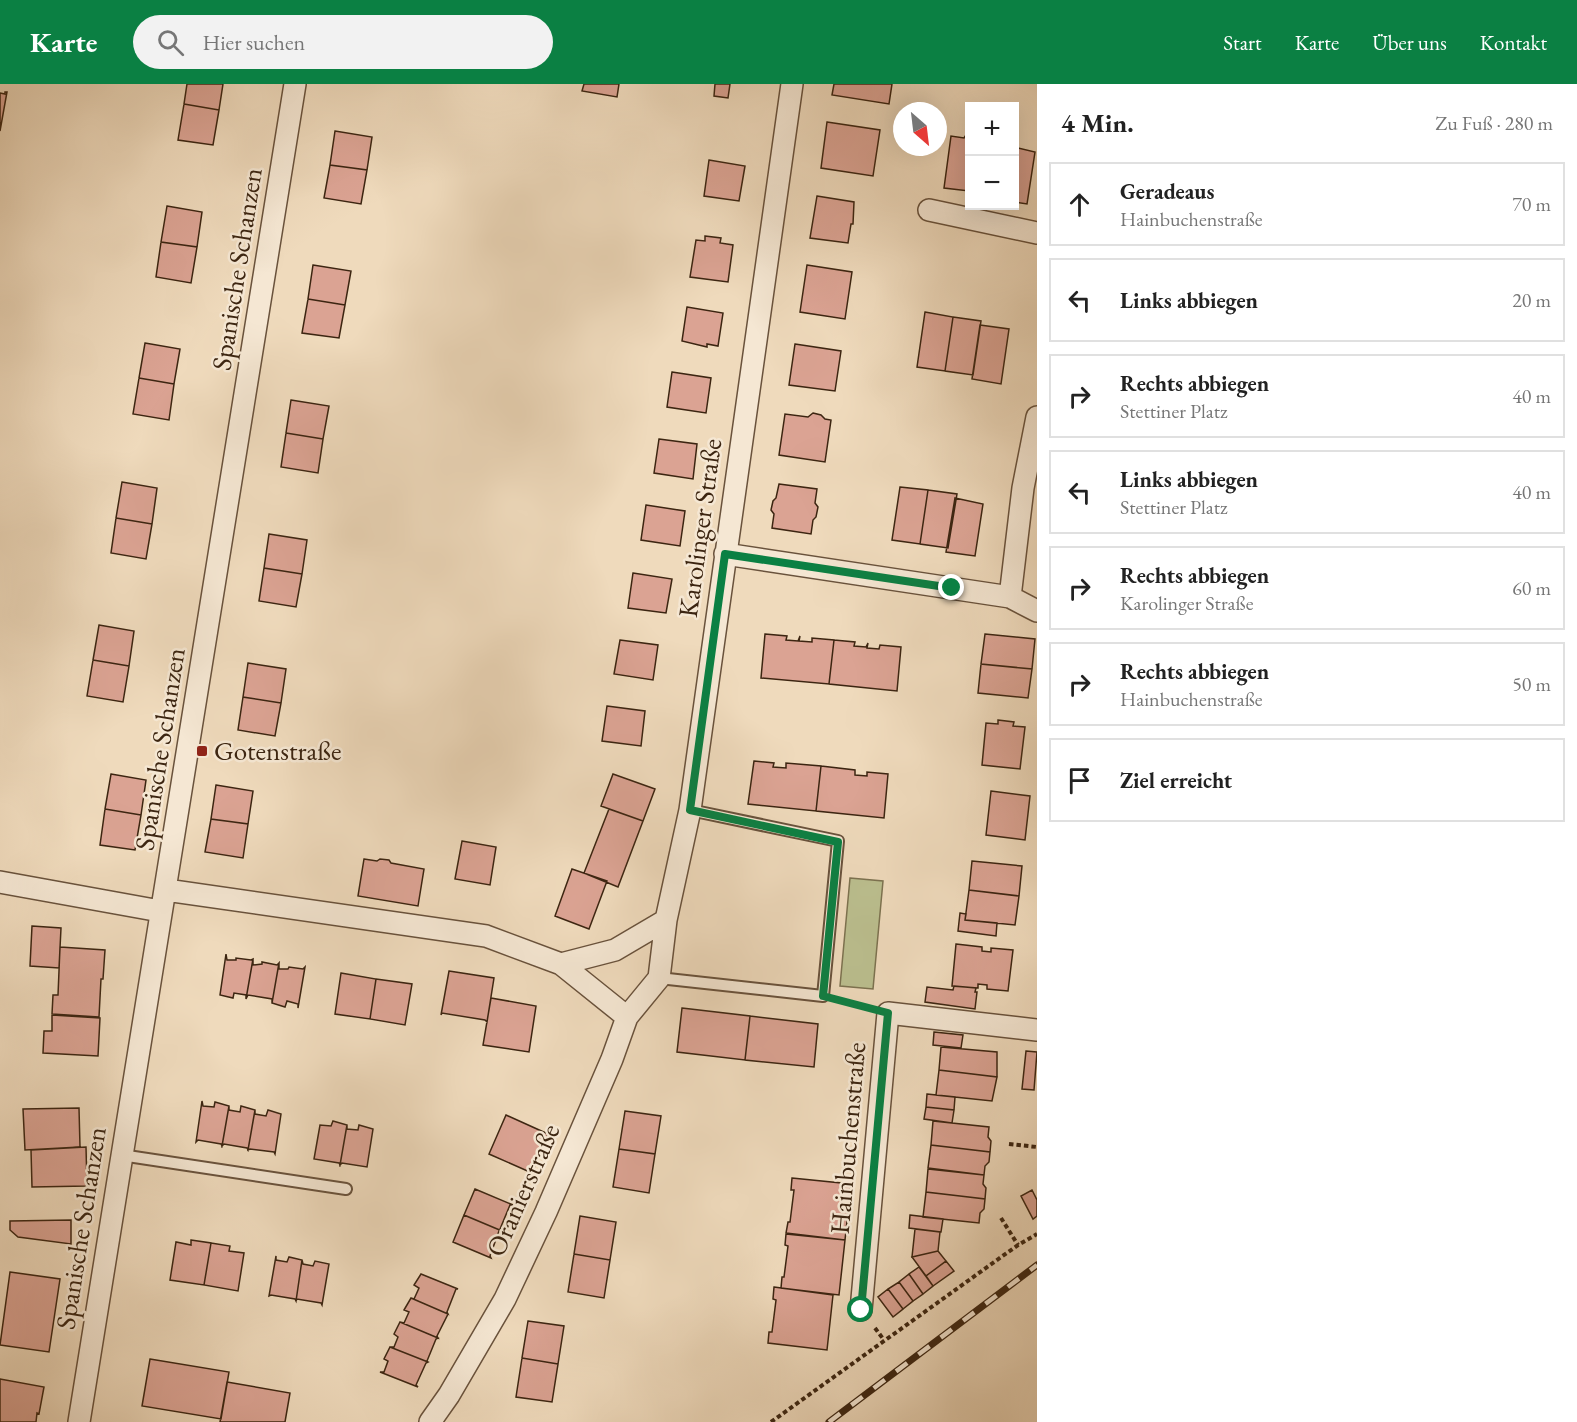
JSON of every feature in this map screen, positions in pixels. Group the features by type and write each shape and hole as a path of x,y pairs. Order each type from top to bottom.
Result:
{"street":[{"name":"Spanische Schanzen","path":"79,1422 295,84"},
{"name":"Karolinger Straße","path":"659,978 666,920 690,810 792,84"},
{"path":"929,210 1037,233"},
{"path":"1010,597 1023,488 1037,417"},
{"path":"725,554 1010,597 1037,611"},
{"path":"0,882 160,911"},
{"path":"166,890 486,936 561,964 627,1017"},
{"path":"561,964 615,950 666,920"},
{"name":"Oranierstraße","path":"430,1422 449,1395 505,1299 612,1059 627,1017 659,978"},
{"name":"Hainbuchenstraße","path":"861,1310 888,1013 1037,1030"}],"lane":[{"path":"659,978 823,996 838,842 690,810"},
{"path":"121,1155 346,1190"}],"path":[{"path":"823,996 888,1013"},
{"path":"1009,1144 1037,1147"},
{"path":"1001,1218 1018,1245"},
{"path":"771,1422 1018,1245 1037,1234"}],"green space":[{"path":"850,878 883,881 873,989 840,986"}],"building":[{"path":"187,84 223,84 219,110 184,104"},
{"path":"584,84 619,84 617,97 582,91"},
{"path":"715,84 730,84 728,98 714,96"},
{"path":"834,84 892,84 889,104 832,95"},
{"path":"7,92 0,131 0,93 5,94"},
{"path":"184,104 219,110 213,145 178,140"},
{"path":"827,122 880,130 873,176 821,168"},
{"path":"335,131 372,137 367,170 330,165"},
{"path":"951,136 965,136 965,191 944,188"},
{"path":"1019,148 1035,152 1027,204 1019,203"},
{"path":"709,160 745,166 739,201 704,196"},
{"path":"330,165 367,170 361,204 324,198"},
{"path":"817,196 854,202 853,224 851,224 848,243 810,238"},
{"path":"167,206 202,212 197,247 161,242"},
{"path":"705,236 721,238 720,243 733,245 728,282 690,277 696,240 705,241"},
{"path":"161,242 197,247 191,283 156,277"},
{"path":"313,265 351,271 345,305 308,299"},
{"path":"807,265 852,272 845,319 800,312"},
{"path":"308,299 345,305 339,338 302,333"},
{"path":"687,307 723,313 718,346 707,344 707,347 682,341"},
{"path":"925,312 953,317 945,371 917,367"},
{"path":"953,317 981,321 973,375 945,371"},
{"path":"980,325 1009,329 1001,384 972,379"},
{"path":"145,343 180,349 174,384 139,378"},
{"path":"795,344 841,351 835,391 789,385"},
{"path":"672,372 711,378 706,413 667,407"},
{"path":"139,378 174,384 169,420 133,414"},
{"path":"291,400 329,406 323,439 286,433"},
{"path":"813,413 831,420 825,462 779,455 785,414 808,417"},
{"path":"286,433 323,439 318,473 281,467"},
{"path":"659,439 697,444 693,479 654,473"},
{"path":"122,482 157,488 152,524 116,518"},
{"path":"779,484 817,489 815,503 818,507 811,534 772,528 774,514 771,510"},
{"path":"900,487 928,490 920,544 892,540"},
{"path":"928,490 957,494 948,548 920,544"},
{"path":"955,498 983,504 975,556 946,552"},
{"path":"646,505 685,511 680,546 641,540"},
{"path":"116,518 152,524 146,559 111,553"},
{"path":"269,534 307,540 302,574 264,568"},
{"path":"264,568 302,574 296,607 259,601"},
{"path":"633,573 672,579 666,613 628,608"},
{"path":"99,625 134,631 129,666 93,660"},
{"path":"765,634 787,636 786,640 798,641 800,636 799,641 812,642 812,638 834,640 829,684 761,678"},
{"path":"985,634 1035,639 1032,669 981,664"},
{"path":"620,640 658,645 653,680 614,674"},
{"path":"834,640 855,642 854,646 866,647 868,643 867,648 879,649 880,645 901,647 897,691 829,684"},
{"path":"93,660 129,666 123,702 87,696"},
{"path":"248,663 286,669 281,703 243,697"},
{"path":"981,664 1032,669 1028,698 978,693"},
{"path":"243,697 281,703 275,736 238,730"},
{"path":"607,706 645,711 641,746 602,741"},
{"path":"998,720 1014,722 1013,726 1025,727 1020,769 982,765 986,723 998,724"},
{"path":"754,761 774,763 773,767 786,768 786,763 821,766 816,811 748,804"},
{"path":"821,766 855,770 855,775 867,776 867,772 888,774 884,818 816,811"},
{"path":"111,774 146,780 141,815 105,809"},
{"path":"613,774 655,789 643,821 601,806"},
{"path":"216,785 253,791 248,824 211,819"},
{"path":"991,791 1030,796 1025,840 986,835"},
{"path":"105,809 141,815 135,850 100,845"},
{"path":"609,809 643,821 618,887 584,873"},
{"path":"211,819 248,824 243,858 205,852"},
{"path":"462,841 496,847 490,885 455,879"},
{"path":"364,859 389,860 391,863 424,869 418,906 358,896"},
{"path":"972,861 1022,866 1019,896 969,890"},
{"path":"572,869 607,881 589,929 555,916"},
{"path":"969,890 1019,896 1015,925 965,920"},
{"path":"960,913 966,914 965,920 997,923 996,936 958,931"},
{"path":"32,926 61,928 59,968 30,966"},
{"path":"956,944 982,947 982,951 991,952 991,948 1013,950 1008,991 987,989 987,985 978,984 978,988 952,986"},
{"path":"60,947 105,950 99,1017 52,1014 53,995 58,995"},
{"path":"226,954 227,960 253,959 246,999 246,995 234,993 233,998 220,995"},
{"path":"253,959 253,965 262,964 262,962 277,965 279,963 272,1003 272,999 248,995 246,999"},
{"path":"279,963 279,969 289,967 303,969 305,967 298,1008 298,1004 287,1001 285,1007 272,1003"},
{"path":"449,971 494,978 487,1022 442,1013 441,1015"},
{"path":"341,973 376,979 370,1019 335,1014"},
{"path":"376,979 412,984 405,1025 370,1019"},
{"path":"954,986 976,988 975,1009 925,1002 927,987 953,990"},
{"path":"491,998 536,1006 529,1052 483,1045"},
{"path":"682,1008 750,1016 745,1060 677,1052"},
{"path":"52,1015 100,1018 98,1056 43,1053 44,1031 52,1031"},
{"path":"750,1016 818,1024 814,1067 745,1060"},
{"path":"934,1032 963,1035 961,1048 933,1045"},
{"path":"941,1047 997,1052 997,1077 939,1070"},
{"path":"1026,1051 1037,1052 1034,1090 1022,1089"},
{"path":"939,1070 997,1077 992,1101 936,1095"},
{"path":"927,1094 955,1097 954,1110 926,1107"},
{"path":"202,1101 203,1106 214,1107 215,1102 229,1106 222,1146 198,1140 196,1142"},
{"path":"229,1106 229,1110 240,1112 241,1106 255,1110 248,1150 224,1144 222,1146"},
{"path":"926,1107 954,1110 952,1123 924,1119"},
{"path":"79,1108 80,1147 25,1150 23,1109"},
{"path":"255,1110 255,1114 266,1116 268,1110 281,1114 275,1154 274,1152 248,1150"},
{"path":"625,1111 661,1116 655,1154 619,1149"},
{"path":"506,1115 548,1134 532,1173 489,1154"},
{"path":"333,1121 347,1125 340,1165 314,1159 320,1125 331,1126"},
{"path":"933,1121 989,1127 990,1152 931,1145"},
{"path":"347,1125 347,1129 358,1130 359,1125 373,1129 367,1167 342,1163 340,1165"},
{"path":"931,1145 990,1152 984,1175 928,1168"},
{"path":"86,1147 87,1186 32,1187 31,1150"},
{"path":"619,1149 655,1154 649,1193 613,1187"},
{"path":"928,1169 984,1175 985,1199 926,1192"},
{"path":"792,1178 851,1184 845,1240 786,1233 788,1222 790,1222 794,1190 791,1190"},
{"path":"475,1189 513,1205 510,1205 500,1229 502,1231 464,1215"},
{"path":"1032,1190 1037,1200 1037,1216 1033,1219 1021,1196"},
{"path":"926,1192 985,1199 979,1223 923,1217"},
{"path":"464,1215 502,1231 499,1231 491,1258 453,1242"},
{"path":"910,1215 943,1219 941,1232 909,1228"},
{"path":"580,1216 616,1222 610,1260 574,1254"},
{"path":"71,1220 71,1244 18,1237 10,1230 10,1221"},
{"path":"915,1229 940,1232 938,1251 912,1257"},
{"path":"786,1234 845,1240 839,1295 781,1288 788,1246 785,1245"},
{"path":"191,1240 211,1243 204,1285 170,1280 176,1242 191,1245"},
{"path":"211,1243 230,1246 229,1251 244,1253 238,1291 204,1285"},
{"path":"938,1251 946,1261 926,1276 912,1257"},
{"path":"574,1254 610,1260 604,1298 568,1292"},
{"path":"276,1256 276,1260 287,1262 289,1257 302,1260 296,1301 269,1296"},
{"path":"302,1260 303,1264 313,1266 315,1261 329,1264 322,1305 297,1299 296,1301"},
{"path":"946,1261 954,1271 933,1286 926,1276"},
{"path":"919,1267 933,1286 923,1294 909,1274"},
{"path":"10,1272 60,1279 49,1352 0,1345"},
{"path":"421,1274 458,1289 456,1289 448,1314 411,1298 414,1299 419,1288 414,1285"},
{"path":"909,1274 923,1294 913,1301 899,1282"},
{"path":"899,1282 913,1301 903,1309 888,1289"},
{"path":"774,1287 833,1295 827,1350 768,1343 769,1332 772,1332 776,1300 773,1299"},
{"path":"888,1289 903,1309 893,1317 878,1297"},
{"path":"411,1298 448,1314 438,1338 400,1322 404,1323 409,1312 404,1310"},
{"path":"528,1321 564,1326 558,1364 522,1358"},
{"path":"400,1322 438,1338 428,1362 390,1347 394,1347 398,1337 394,1334"},
{"path":"390,1347 428,1362 416,1385 418,1387 380,1372 384,1372 388,1361 384,1359"},
{"path":"522,1358 558,1364 552,1402 516,1397"},
{"path":"150,1359 229,1372 221,1419 142,1406"},
{"path":"0,1379 44,1387 36,1422 0,1422"},
{"path":"227,1382 290,1393 285,1422 220,1422"}],"railway":[{"path":"829,1422 1037,1265"}],"place":[{"name":"Gotenstraße","path":"202,751"}],"route":[{"path":"861,1310 888,1013 823,996 838,842 690,810 725,554 952,588"}]}
